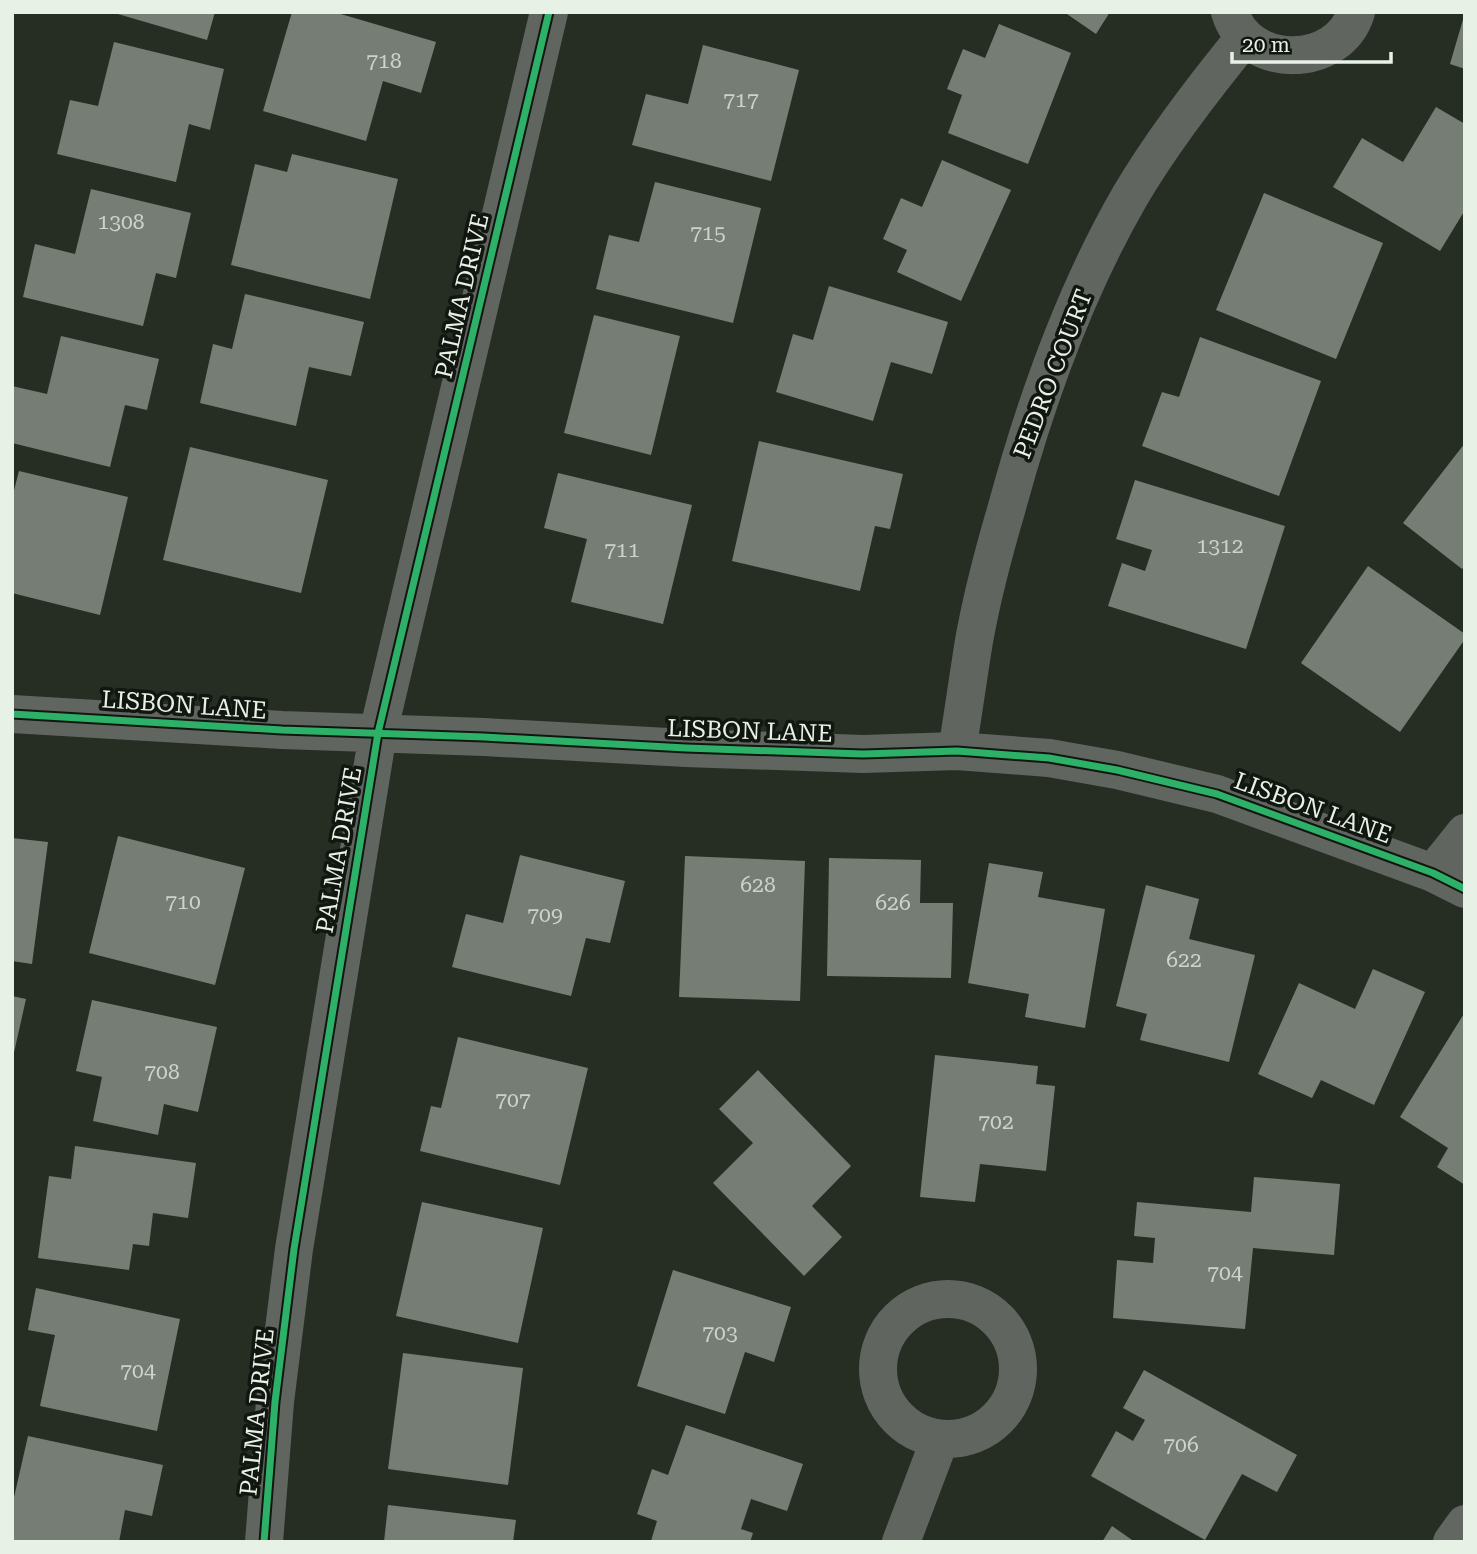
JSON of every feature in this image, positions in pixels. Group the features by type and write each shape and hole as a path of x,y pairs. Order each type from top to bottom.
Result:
{"street":[{"name":"PALMA DRIVE","path":"264,1542 275,1402 294,1249 378,733 549,12"},
{"name":"PEDRO COURT","path":"957,751 974,639 1020,458 1049,372 1082,292 1130,196 1200,91 1238,24 1262,49 1282,55 1304,56 1324,49 1341,37 1354,20 1356,12"},
{"name":"LISBON LANE","path":"12,714 686,748 863,754 957,751 1049,758 1117,770 1217,794 1449,881"},
{"path":"1449,881 1465,833"},
{"path":"901,1542 940,1439"},
{"path":"1452,1542 1465,1524"}],"building":[{"path":"111,12 215,12 207,40"},
{"path":"292,12 334,12 436,42 421,93 383,81 366,141 263,111"},
{"path":"1064,12 1110,12 1096,34"},
{"path":"1465,16 1465,69 1450,64"},
{"path":"999,24 1071,53 1028,164 948,133 962,95 947,89 963,49 985,58"},
{"path":"114,42 224,69 210,130 189,124 176,182 57,154 70,100 98,106"},
{"path":"703,45 799,70 771,181 632,145 646,94 688,104"},
{"path":"1436,107 1465,124 1465,210 1440,251 1333,187 1362,138 1403,162"},
{"path":"292,154 398,179 370,299 231,265 255,164 287,172"},
{"path":"942,160 1011,190 961,301 897,272 907,250 883,239 901,198 922,207"},
{"path":"655,182 761,208 733,323 596,289 609,235 639,242"},
{"path":"91,189 191,213 176,278 156,273 143,326 23,297 35,244 75,254"},
{"path":"1264,193 1383,243 1336,359 1216,310"},
{"path":"829,286 948,322 932,374 891,362 873,421 776,392 793,334 813,340"},
{"path":"245,294 364,322 351,376 309,367 296,426 200,403 213,344 232,349"},
{"path":"594,315 680,336 651,455 564,433"},
{"path":"61,336 159,359 147,410 125,405 110,467 12,443 12,386 47,394"},
{"path":"1200,337 1321,381 1279,496 1142,446 1162,392 1179,397"},
{"path":"759,441 903,474 890,529 875,526 860,591 732,561"},
{"path":"1465,443 1465,565 1462,569 1403,523"},
{"path":"190,447 328,480 301,593 163,560"},
{"path":"19,471 128,497 100,615 12,593 12,498"},
{"path":"558,473 692,505 663,624 571,602 587,539 544,528"},
{"path":"1135,480 1285,526 1246,649 1108,606 1122,563 1145,571 1152,550 1116,539"},
{"path":"1368,566 1465,634 1465,639 1400,732 1301,663"},
{"path":"118,836 245,868 215,985 89,953"},
{"path":"12,838 48,842 32,964 12,961"},
{"path":"520,855 625,881 610,943 586,938 571,996 452,967 466,914 503,923"},
{"path":"685,856 805,861 800,1001 679,997"},
{"path":"829,858 921,860 920,903 953,903 951,978 827,976"},
{"path":"989,863 1043,872 1038,897 1105,909 1085,1028 1025,1017 1029,994 968,983"},
{"path":"1146,885 1199,899 1189,939 1255,955 1229,1062 1140,1040 1147,1014 1116,1006"},
{"path":"1373,969 1425,992 1374,1105 1321,1080 1312,1098 1258,1074 1299,983 1355,1009"},
{"path":"12,996 26,999 13,1057 12,1057"},
{"path":"92,1000 217,1027 198,1112 164,1104 158,1135 93,1121 102,1077 76,1071"},
{"path":"1465,1012 1465,1185 1437,1167 1448,1148 1400,1117"},
{"path":"458,1037 588,1068 560,1185 420,1151 431,1106 441,1108"},
{"path":"935,1055 1038,1066 1036,1084 1055,1086 1046,1171 980,1164 975,1202 920,1197"},
{"path":"758,1070 851,1166 812,1206 842,1237 804,1276 713,1183 753,1143 719,1109"},
{"path":"75,1146 196,1163 188,1218 153,1213 149,1246 133,1244 129,1270 38,1258 49,1176 71,1179"},
{"path":"1254,1177 1340,1184 1334,1255 1253,1248 1245,1329 1113,1318 1117,1260 1153,1263 1155,1238 1134,1236 1137,1202 1251,1212"},
{"path":"422,1202 543,1228 518,1343 396,1316"},
{"path":"673,1270 791,1307 774,1362 745,1352 725,1414 637,1386"},
{"path":"36,1288 180,1319 157,1431 40,1406 55,1335 28,1330"},
{"path":"403,1353 523,1368 508,1485 388,1469"},
{"path":"1144,1370 1297,1455 1277,1492 1242,1474 1205,1540 1091,1476 1116,1431 1133,1441 1145,1420 1123,1408"},
{"path":"686,1425 803,1464 787,1511 751,1499 741,1529 753,1533 750,1542 651,1541 657,1521 637,1514 652,1469 668,1475"},
{"path":"28,1436 163,1465 152,1516 125,1510 119,1542 12,1542 12,1506"},
{"path":"388,1505 516,1520 513,1542 384,1542"},
{"path":"1112,1526 1135,1542 1102,1542"}],"cycle path":[{"path":"264,1542 275,1402 294,1249 378,733 549,12"},
{"path":"12,714 282,730 686,748 863,754 957,751 1049,758 1117,770 1217,794 1433,873 1465,889"}]}
